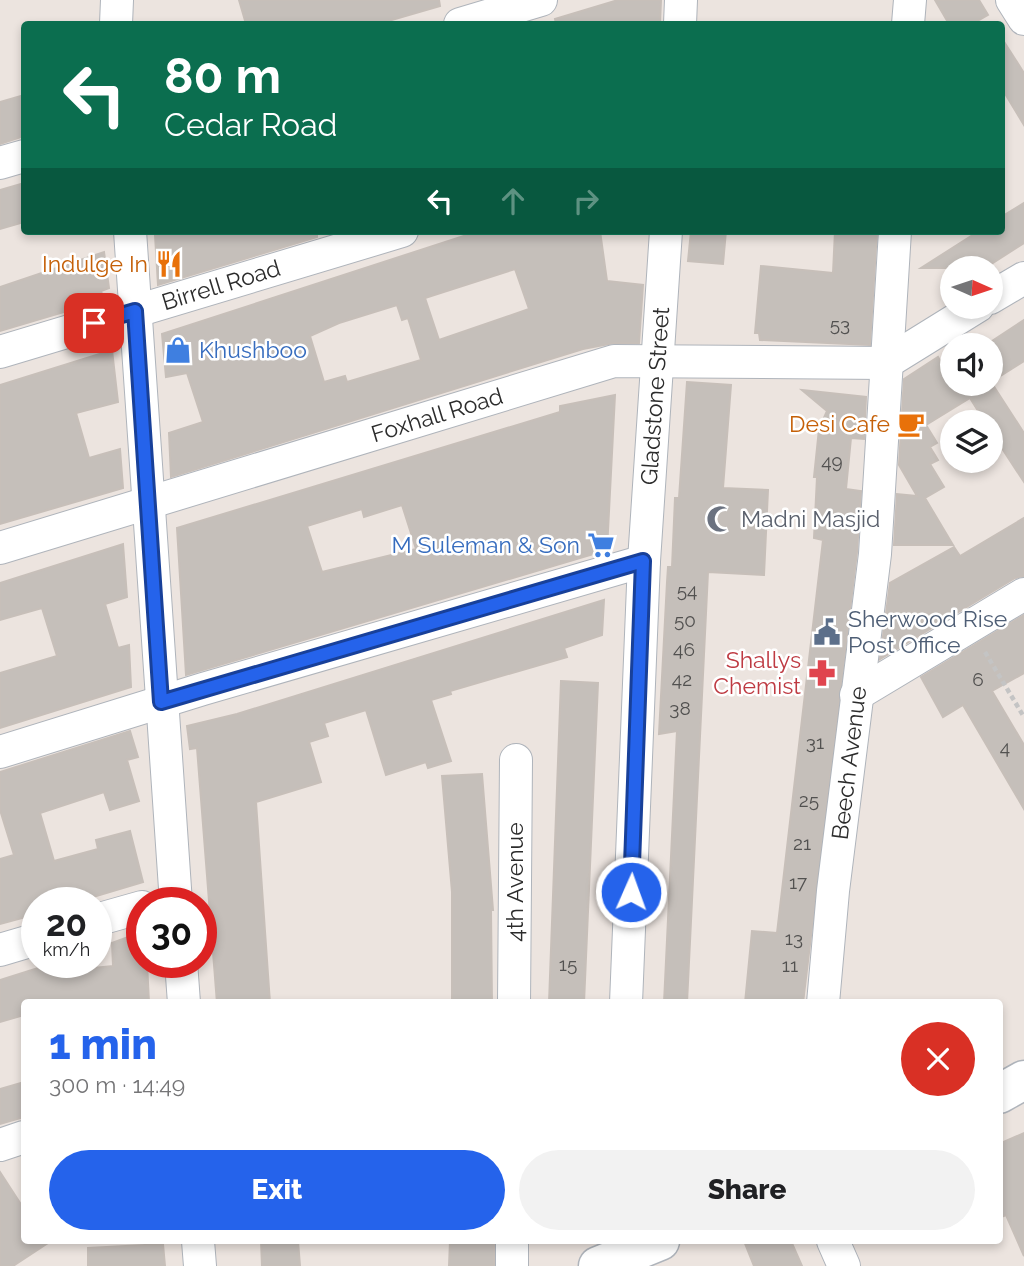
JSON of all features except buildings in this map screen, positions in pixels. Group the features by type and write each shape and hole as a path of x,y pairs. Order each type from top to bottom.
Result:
{"main road":[{"path":"1003,1092 1024,1080"},
{"path":"610,1255 649,1244"}],"street":[{"path":"116,21 117,0"},
{"path":"470,21 541,0"},
{"path":"680,21 681,0"},
{"path":"908,21 910,0"},
{"path":"1012,0 1024,19"},
{"path":"0,163 21,157"},
{"path":"130,235 150,502 170,887"},
{"name":"Birrell Road","path":"0,352 389,235"},
{"name":"Gladstone Street","path":"626,999 643,561 666,235"},
{"name":"Beech Avenue","path":"823,999 856,695 875,554 895,235"},
{"path":"1003,291 1024,278"},
{"path":"886,363 957,319"},
{"name":"Foxhall Road","path":"0,548 614,361 886,363"},
{"path":"0,752 643,561"},
{"path":"856,695 1024,594"},
{"name":"4th Avenue","path":"514,999 516,760"},
{"path":"0,950 21,944"},
{"path":"182,978 184,999"},
{"path":"0,1145 21,1138"},
{"path":"198,1244 200,1266"},
{"path":"512,1244 512,1266"},
{"path":"834,1244 844,1266"}],"path":[{"path":"970,627 1024,717"}],"place":[{"name":"Indulge In","path":"169,264"},
{"name":"Khushboo","path":"178,350"},
{"name":"Desi Cafe","path":"911,424"},
{"name":"Madni Masjid","path":"720,519"},
{"name":"M Suleman & Son","path":"601,545"},
{"name":"Sherwood Rise Post Office","path":"827,632"},
{"name":"Shallys Chemist","path":"822,673"}],"route":[{"path":"94,323 135,311 150,502 161,702 643,561 631,892"}]}
